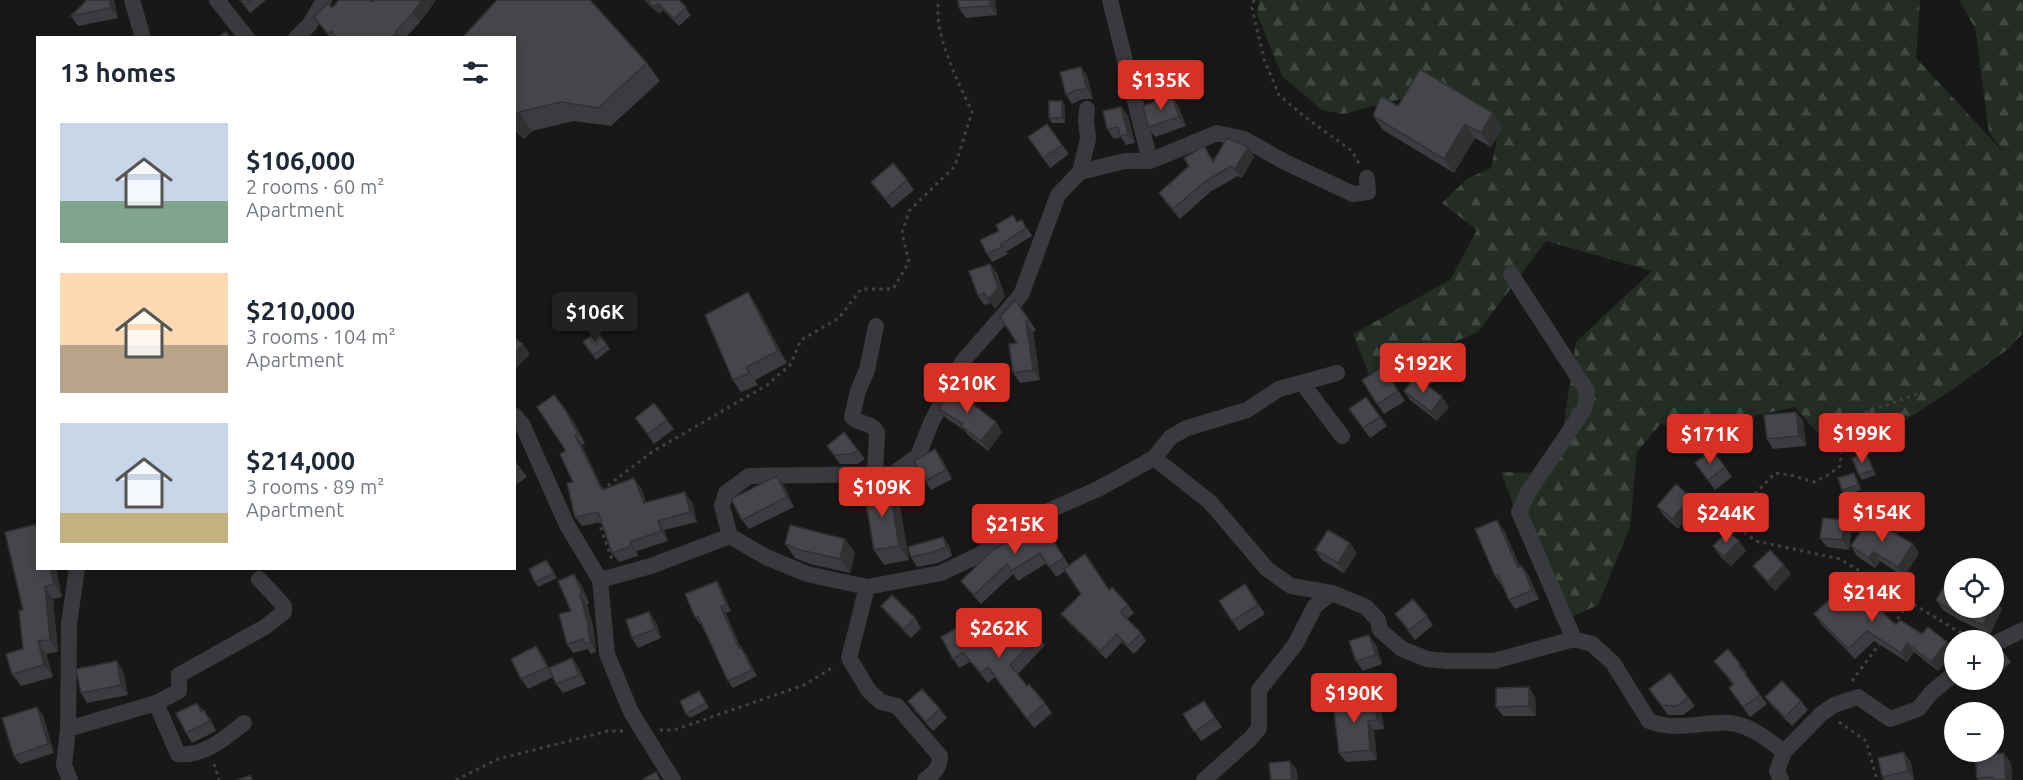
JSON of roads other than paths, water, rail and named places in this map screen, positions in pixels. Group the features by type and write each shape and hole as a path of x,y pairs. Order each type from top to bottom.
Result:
{"street":[{"path":"132,0 142,36"},
{"path":"217,0 244,36"},
{"path":"298,36 310,24 324,0"},
{"path":"1110,0 1150,160"},
{"path":"1087,108 1088,138 1080,172 1058,195 1021,296 963,362 918,456 893,474 749,476 726,493 722,506 730,536 766,557 807,574 867,587 941,573 979,555 1034,517 1098,489 1154,458 1172,437 1187,428 1247,410 1279,389 1337,373"},
{"path":"1080,172 1125,161 1150,160 1217,133 1244,139 1285,162 1353,194 1368,192 1367,178"},
{"path":"1511,274 1587,390 1585,408 1529,491 1519,513 1574,639"},
{"path":"875,474 877,433 870,424 856,422 852,417 858,391 867,370 876,326"},
{"path":"1302,383 1342,436"},
{"path":"516,416 522,424 567,525 600,580 607,654 632,712 673,780"},
{"path":"1154,458 1210,502 1267,569 1291,586 1332,592 1366,607 1378,620 1380,630 1402,649 1427,659 1494,661 1574,639 1592,644 1612,663 1649,721 1678,727 1732,723 1762,735 1784,752"},
{"path":"600,580 651,566 730,536"},
{"path":"70,780 64,765 68,729 69,624 77,570"},
{"path":"68,729 156,702 179,691 179,675 265,627 284,612 284,606 259,579"},
{"path":"867,587 849,658 869,691 881,702 897,706 940,756 940,764 936,771 925,780"},
{"path":"1204,780 1259,728 1259,690 1295,645 1315,606 1332,592"},
{"path":"2004,638 2023,630"},
{"path":"1781,780 1777,771 1784,752 1827,710 1858,697 1890,718 1918,709 1944,682"},
{"path":"156,702 178,754 199,752 215,746 244,723"}]}
